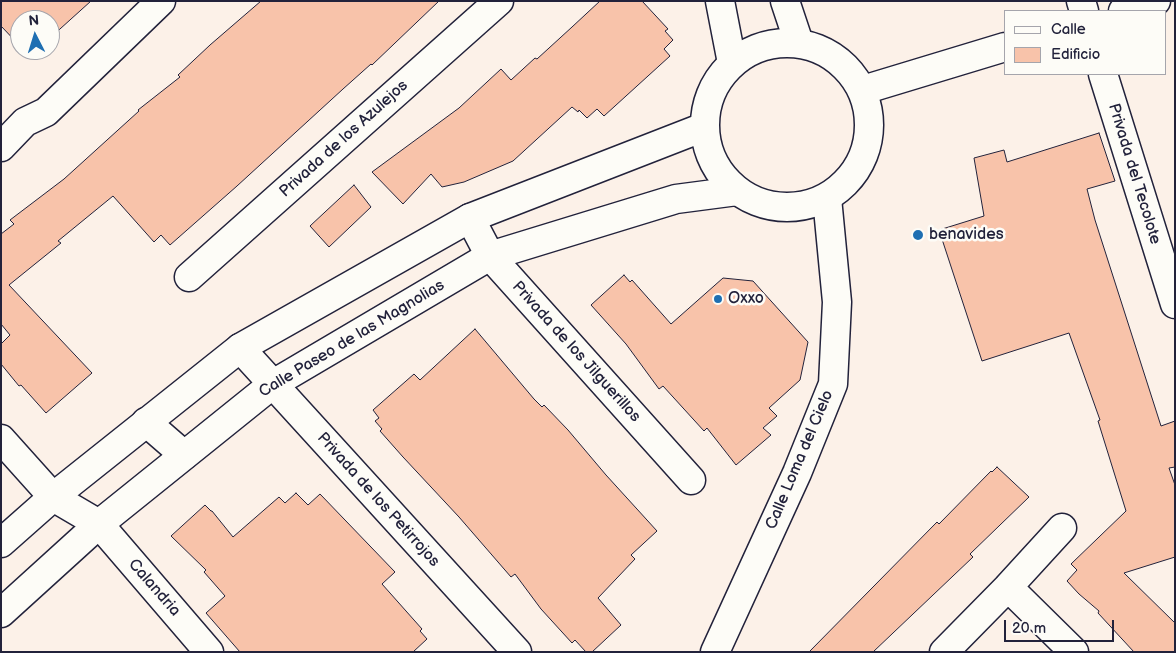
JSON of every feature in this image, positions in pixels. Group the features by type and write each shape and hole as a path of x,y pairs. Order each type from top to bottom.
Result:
{"street":[{"path":"1,147 13,117 46,112 161,1"},
{"name":"Privada de los Azulejos","path":"189,277 499,1"},
{"path":"720,1 732,63"},
{"path":"785,1 799,43"},
{"path":"1126,10 1156,1"},
{"path":"775,43 799,43 826,51 847,68 863,90 870,114 870,139 862,162 848,183 828,198 797,208 766,205 737,191 720,174 708,152 704,127 707,103 717,82 732,63 752,50 775,43"},
{"path":"863,90 1004,47"},
{"name":"Privada del Tecolote","path":"1103,75 1175,304"},
{"path":"1,543 53,497 240,348 470,218 704,127"},
{"name":"Calle Paseo de las Magnolias","path":"1,613 99,524 273,384 490,256 676,199 737,191"},
{"name":"Calle Loma del Cielo","path":"715,652 797,473 833,384 837,302 828,198"},
{"name":"Privada de los Jilguerillos","path":"470,218 490,256 691,480"},
{"name":"Privada de los Petirrojos","path":"240,348 517,652"},
{"path":"146,422 184,455"},
{"name":"Calandria","path":"1,439 53,497 99,524 209,652"},
{"path":"944,652 1062,528"},
{"path":"1008,586 1074,652"}],"building":[{"path":"1,1 91,1 60,29 60,10 10,10 10,35 1,26"},
{"path":"261,1 439,1 372,65 170,245 161,235 154,242 113,196 58,241 61,243 9,285 92,373 46,413 21,385 19,386 1,364 1,344 10,335 1,324 1,234 14,224 10,220 64,179 138,110 180,77 178,75"},
{"path":"600,1 642,1 668,29 665,31 673,40 664,49 670,56 604,116 597,109 587,118 579,110 578,112 572,107 513,161 464,182 442,187 431,174 403,204 372,172 459,108 501,69 511,80 535,58 537,59"},
{"path":"1099,133 1115,181 1087,189 1095,220 1161,426 1175,421 1175,467 1169,468 1175,485 1175,557 1124,573 1175,623 1175,652 1134,652 1098,613 1099,611 1067,581 1077,570 1071,564 1126,511 1098,421 1100,420 1069,333 982,361 939,230 984,216 974,158 1004,150 1007,162"},
{"path":"354,185 371,207 329,247 310,226"},
{"path":"624,275 630,282 632,280 671,324 723,278 753,281 808,342 800,380 769,408 777,416 763,428 771,435 736,465 707,428 704,431 663,386 659,389 626,344 591,305"},
{"path":"475,329 534,399 542,407 544,405 568,430 657,531 631,555 635,559 598,598 621,625 592,652 586,652 575,640 572,643 541,609 515,574 511,577 380,431 382,429 375,421 379,418 373,410 414,374 420,380"},
{"path":"997,467 1029,497 970,554 973,557 873,652 809,652 937,522 939,524"},
{"path":"296,493 308,505 320,494 395,572 382,584 422,629 420,631 427,639 413,652 240,652 206,613 225,596 204,572 206,570 171,536 205,505 233,537 279,497 285,503"}],"place":[{"name":"benavides","path":"918,235"},
{"name":"Oxxo","path":"718,299"}]}
